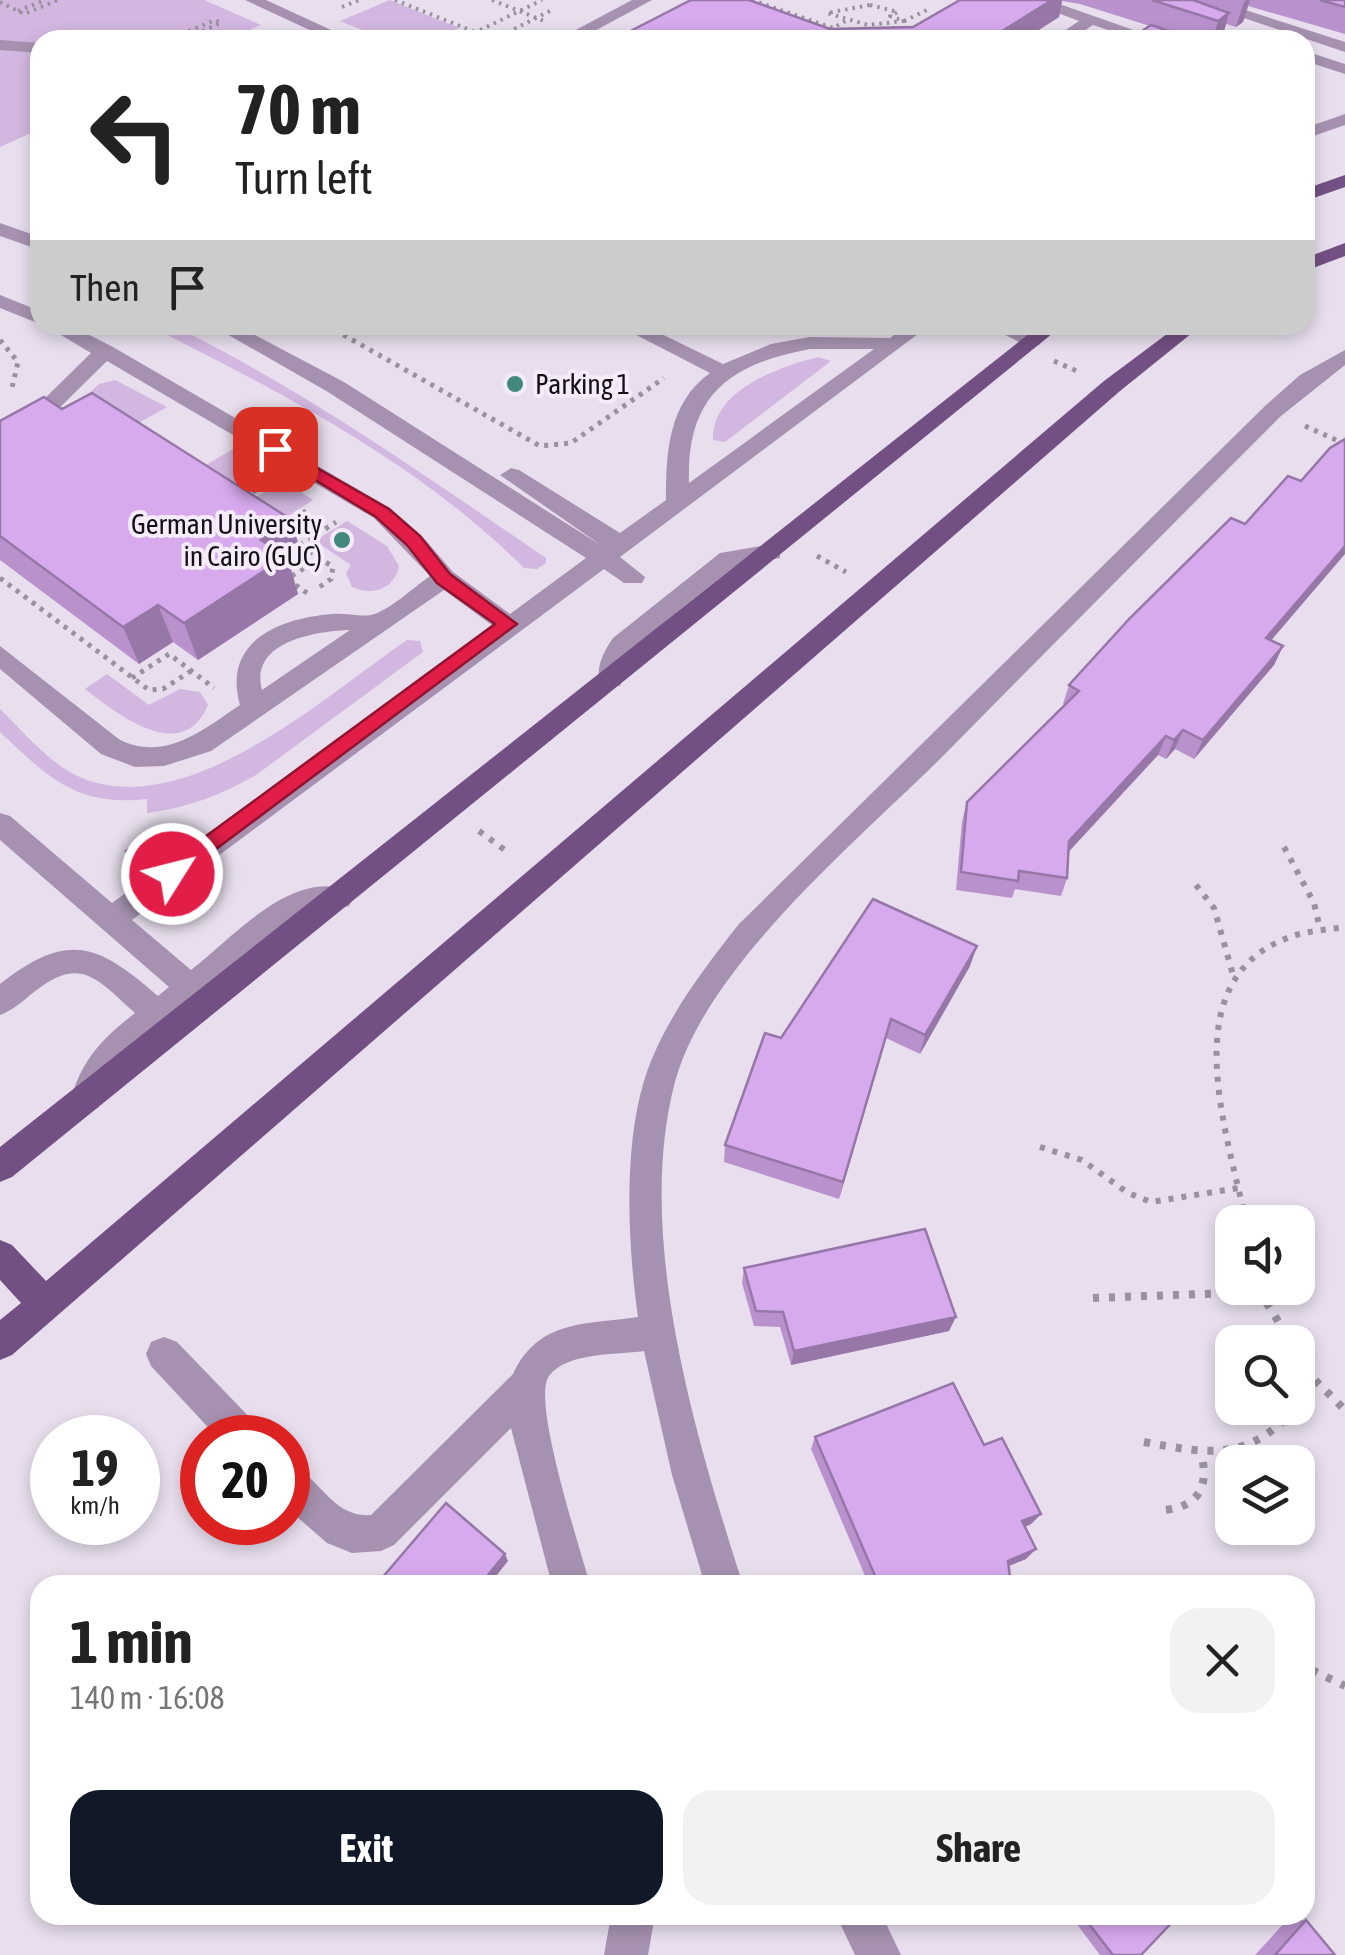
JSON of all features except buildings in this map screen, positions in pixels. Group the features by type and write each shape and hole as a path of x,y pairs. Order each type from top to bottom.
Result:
{"main road":[{"path":"1315,192 1345,181"},
{"path":"1315,261 1345,249"},
{"path":"0,1344 1112,386 1179,335"},
{"path":"0,1167 1036,338"},
{"path":"0,1256 46,1304"}],"street":[{"path":"254,0 322,30"},
{"path":"585,30 644,0"},
{"path":"1032,0 1119,30"},
{"path":"1200,0 1292,30"},
{"path":"1075,30 1091,20"},
{"path":"1326,41 1345,25"},
{"path":"1315,37 1345,47"},
{"path":"0,46 30,48"},
{"path":"1315,67 1345,69"},
{"path":"1315,70 1345,81"},
{"path":"1315,130 1345,119"},
{"path":"0,214 30,224"},
{"path":"0,229 30,240"},
{"path":"0,301 30,314"},
{"path":"75,335 366,503 396,524 444,578 508,624"},
{"path":"239,335 609,550"},
{"path":"275,335 408,410 609,550 638,579 674,601"},
{"path":"647,335 722,371"},
{"path":"111,919 906,335"},
{"path":"678,500 676,471 685,418 698,393 722,371 784,345 838,340 894,344"},
{"path":"0,445 43,416 76,375 106,350"},
{"path":"721,1575 698,1505 656,1332 646,1170 660,1079 696,1000 749,932 1174,510 1308,380 1345,356"},
{"path":"611,680 615,655 622,644 674,601 728,559 779,546"},
{"path":"0,654 125,754 163,758 184,752 250,710 444,578"},
{"path":"250,710 248,670 265,646 278,636 311,622 346,619 376,624"},
{"path":"0,824 190,987"},
{"path":"86,1098 104,1058 190,987 296,904 317,895 339,898"},
{"path":"0,1002 60,960 83,957 116,978 157,1014"},
{"path":"310,1505 347,1535 364,1537 381,1532 526,1388 537,1363 558,1346 656,1332"},
{"path":"164,1354 222,1415"},
{"path":"526,1388 528,1419 568,1575"},
{"path":"626,1955 630,1925"},
{"path":"863,1925 879,1955"}],"path":[{"path":"18,11 45,0"},
{"path":"0,2 24,14 58,0"},
{"path":"395,0 471,30"},
{"path":"480,30 542,0"},
{"path":"752,0 833,28 847,20"},
{"path":"906,22 890,16 898,12 855,1 827,13 885,29 906,22 927,10"},
{"path":"514,30 561,6"},
{"path":"192,30 216,20 222,22 204,30"},
{"path":"345,335 530,441 553,447 571,443 693,358"},
{"path":"1036,338 1112,386"},
{"path":"0,340 18,362 18,378 8,396"},
{"path":"277,530 342,488"},
{"path":"291,551 366,503"},
{"path":"288,537 334,567 331,579 309,594"},
{"path":"779,546 878,588"},
{"path":"0,578 149,690 158,690 191,670"},
{"path":"132,678 169,654 250,710"},
{"path":"449,810 543,876"},
{"path":"1284,847 1314,902 1320,929"},
{"path":"1196,884 1214,908 1233,976"},
{"path":"1243,1205 1218,1094 1222,999 1249,956 1270,942 1345,927"},
{"path":"1040,1147 1082,1160 1128,1193 1151,1202 1240,1188"},
{"path":"1092,1298 1215,1292"},
{"path":"1316,1381 1345,1410"},
{"path":"1144,1442 1200,1452 1258,1446 1282,1425"},
{"path":"1166,1510 1188,1508 1203,1494 1208,1475 1200,1452"},
{"path":"1315,1671 1345,1686"}],"shaded area":[{"path":"0,0 204,0 261,25 249,30 30,30 30,134 0,147"},
{"path":"390,0 459,28 362,30 340,21"},
{"path":"167,335 191,335 317,406 546,558 546,563 537,569 524,568 483,530 393,462 247,376"},
{"path":"818,357 831,361 725,442 713,440 715,422 735,394 767,374"},
{"path":"115,380 167,407 135,425 79,403 99,384"},
{"path":"233,449 274,475 242,494 201,468"},
{"path":"284,481 313,500 282,520 252,500"},
{"path":"347,521 387,546 399,566 387,586 374,591 352,587 346,573 351,565 315,541"},
{"path":"407,640 420,641 423,652 256,775 176,808 147,813 147,799 122,800 82,793 49,775 0,732 0,709 48,757 82,778 123,787 166,783 210,768 253,746"},
{"path":"107,674 149,705 180,689 200,692 208,705 196,723 182,732 148,729 85,689"}],"place":[{"name":"Parking 1","path":"515,384"},
{"name":"German University in Cairo (GUC)","path":"342,540"}],"route":[{"path":"172,874 508,624 462,595 414,540 382,513 275,449"}]}
